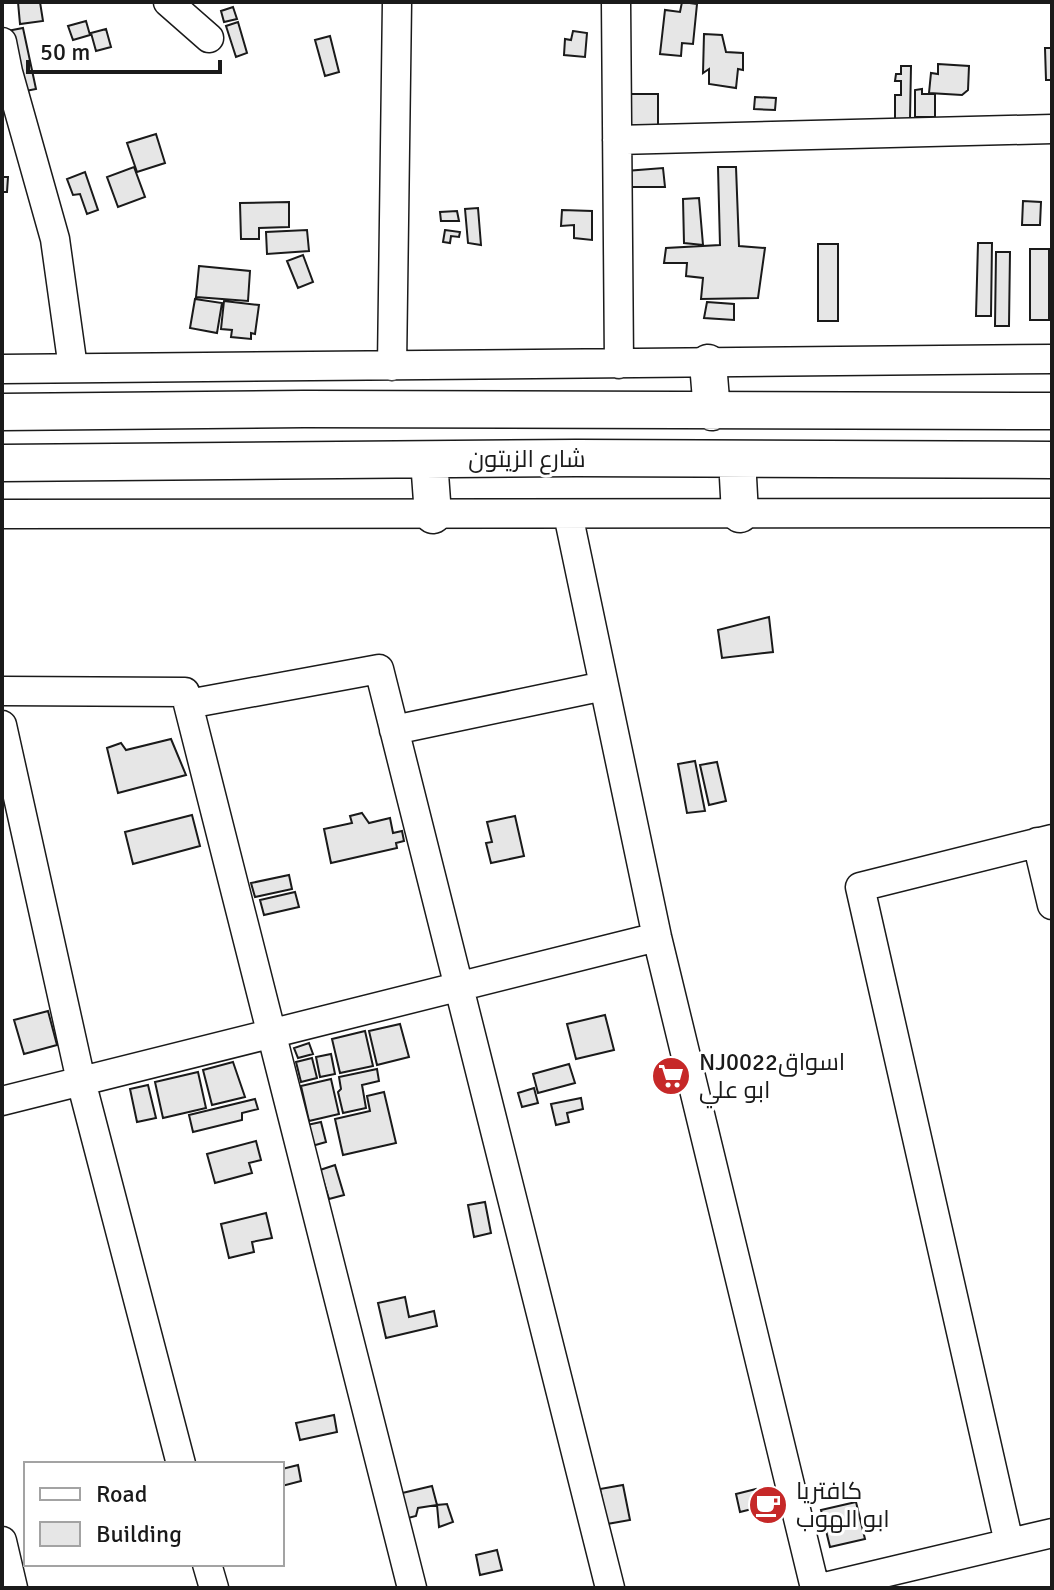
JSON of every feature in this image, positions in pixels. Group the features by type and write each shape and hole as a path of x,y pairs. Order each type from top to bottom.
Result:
{"main road":[{"path":"708,363 712,412"},
{"name":"شارع الزيتون","path":"2,412 304,409 1052,411"},
{"path":"737,459 740,514"},
{"path":"429,460 433,515"},
{"name":"شارع الزيتون","path":"2,463 1052,460"}],"street":[{"path":"168,2 209,38"},
{"path":"392,366 397,2"},
{"path":"616,2 619,364"},
{"path":"2,42 10,107 55,239 73,368"},
{"path":"617,140 1052,129"},
{"path":"2,369 1052,359"},
{"path":"2,514 1052,513"},
{"path":"568,514 657,937 817,1588 1052,1533"},
{"path":"188,704 379,669 610,1588"},
{"path":"394,730 604,686"},
{"path":"2,691 185,692 412,1588"},
{"path":"2,725 81,1081 180,1462"},
{"path":"1009,1543 860,887 1044,840 1052,905"},
{"path":"2,1101 657,937"},
{"path":"2,1541 13,1588"},
{"path":"208,1566 214,1588"}],"building":[{"path":"18,2 40,2 43,21 20,24"},
{"path":"682,2 697,4 693,44 682,43 681,56 660,54 665,10 680,12"},
{"path":"233,7 237,19 224,22 221,11"},
{"path":"86,21 90,35 73,40 68,26"},
{"path":"238,22 247,53 236,57 226,26"},
{"path":"23,28 36,89 20,92 7,31"},
{"path":"106,29 111,47 96,51 91,33"},
{"path":"573,31 587,33 585,57 564,55 565,39 571,40"},
{"path":"704,34 722,35 726,52 743,53 743,70 738,69 736,88 709,84 709,69 703,73"},
{"path":"330,36 339,72 325,76 315,40"},
{"path":"1045,48 1052,48 1052,80 1046,80"},
{"path":"938,64 969,66 968,90 962,95 929,93 931,73 938,74"},
{"path":"901,66 911,66 910,119 895,119 895,95 901,95 901,81 895,81 896,74 901,74"},
{"path":"922,89 922,94 935,94 935,117 915,117 915,90"},
{"path":"624,94 658,94 658,129 624,129"},
{"path":"755,97 776,98 775,110 754,109"},
{"path":"156,134 165,163 137,172 127,143"},
{"path":"134,167 145,197 118,207 107,177"},
{"path":"718,167 736,167 739,246 765,248 758,298 701,299 703,278 686,276 687,263 664,263 666,248 720,245"},
{"path":"663,168 665,187 629,187 626,171"},
{"path":"85,172 98,210 87,214 80,194 73,195 67,179"},
{"path":"2,177 8,177 7,192 2,192"},
{"path":"699,198 703,245 684,243 683,199"},
{"path":"1023,201 1041,202 1040,225 1022,225"},
{"path":"289,202 289,227 259,228 259,239 241,239 240,203"},
{"path":"478,208 481,245 468,243 465,209"},
{"path":"562,210 592,211 592,240 574,238 574,225 561,226"},
{"path":"457,211 459,221 441,221 440,212"},
{"path":"307,230 309,251 267,254 266,232"},
{"path":"445,230 460,232 459,237 451,236 450,243 443,242"},
{"path":"978,243 992,243 991,316 976,316"},
{"path":"818,244 838,244 838,321 818,321"},
{"path":"1030,249 1049,249 1049,320 1030,320"},
{"path":"996,252 1010,252 1009,326 995,326"},
{"path":"303,255 313,282 298,288 287,261"},
{"path":"199,266 250,271 248,301 196,297"},
{"path":"195,299 222,303 217,333 190,328"},
{"path":"224,301 259,305 255,334 251,333 251,339 231,337 232,330 221,329"},
{"path":"707,302 734,304 734,320 704,318"},
{"path":"769,617 773,652 722,658 718,630"},
{"path":"171,739 186,775 118,793 107,748 121,743 126,750"},
{"path":"695,761 705,811 687,813 678,764"},
{"path":"717,762 726,801 709,805 700,765"},
{"path":"362,813 369,823 390,818 393,833 402,831 404,841 396,843 397,848 331,863 324,829 352,823 350,816"},
{"path":"192,815 200,846 133,864 125,832"},
{"path":"515,816 524,856 491,863 486,843 492,842 487,822"},
{"path":"289,875 292,889 255,897 251,883"},
{"path":"295,892 299,907 264,915 260,900"},
{"path":"48,1011 57,1045 24,1054 14,1020"},
{"path":"605,1015 614,1050 576,1059 567,1024"},
{"path":"400,1024 409,1057 377,1065 369,1031"},
{"path":"365,1031 373,1066 340,1073 332,1039"},
{"path":"309,1043 313,1054 298,1058 294,1048"},
{"path":"331,1054 335,1074 320,1077 316,1057"},
{"path":"312,1058 317,1078 301,1082 296,1062"},
{"path":"233,1062 245,1097 212,1105 203,1070"},
{"path":"569,1064 575,1083 538,1093 533,1074"},
{"path":"377,1069 379,1081 362,1085 366,1108 343,1113 338,1092 341,1089 339,1077"},
{"path":"198,1072 206,1108 163,1118 155,1082"},
{"path":"331,1079 339,1114 309,1121 301,1086"},
{"path":"148,1085 156,1118 137,1122 130,1089"},
{"path":"534,1088 538,1103 522,1107 518,1093"},
{"path":"384,1092 396,1143 343,1155 335,1119 370,1111 367,1096"},
{"path":"581,1098 583,1109 567,1113 569,1122 556,1125 551,1104"},
{"path":"255,1099 258,1109 242,1113 242,1120 193,1132 189,1115"},
{"path":"321,1122 326,1142 312,1146 307,1125"},
{"path":"256,1141 261,1160 249,1163 252,1173 215,1183 207,1154"},
{"path":"335,1165 344,1195 329,1199 320,1170"},
{"path":"485,1202 491,1233 474,1237 468,1205"},
{"path":"266,1213 272,1238 252,1242 254,1252 229,1258 221,1224"},
{"path":"405,1297 409,1317 434,1311 437,1326 386,1338 378,1303"},
{"path":"334,1415 337,1432 300,1440 296,1423"},
{"path":"298,1465 301,1481 284,1485 284,1468"},
{"path":"623,1485 630,1520 607,1524 600,1489"},
{"path":"432,1486 437,1505 418,1508 416,1516 404,1519 398,1494"},
{"path":"756,1489 760,1507 740,1512 736,1494"},
{"path":"856,1502 865,1539 830,1547 821,1510"},
{"path":"447,1504 453,1522 439,1527 437,1505"},
{"path":"497,1550 502,1570 480,1575 476,1555"}],"place":[{"name":"NJ0022اسواق ابو علي","path":"671,1076"},
{"name":"كافتريا ابو الهوب","path":"768,1505"}]}
